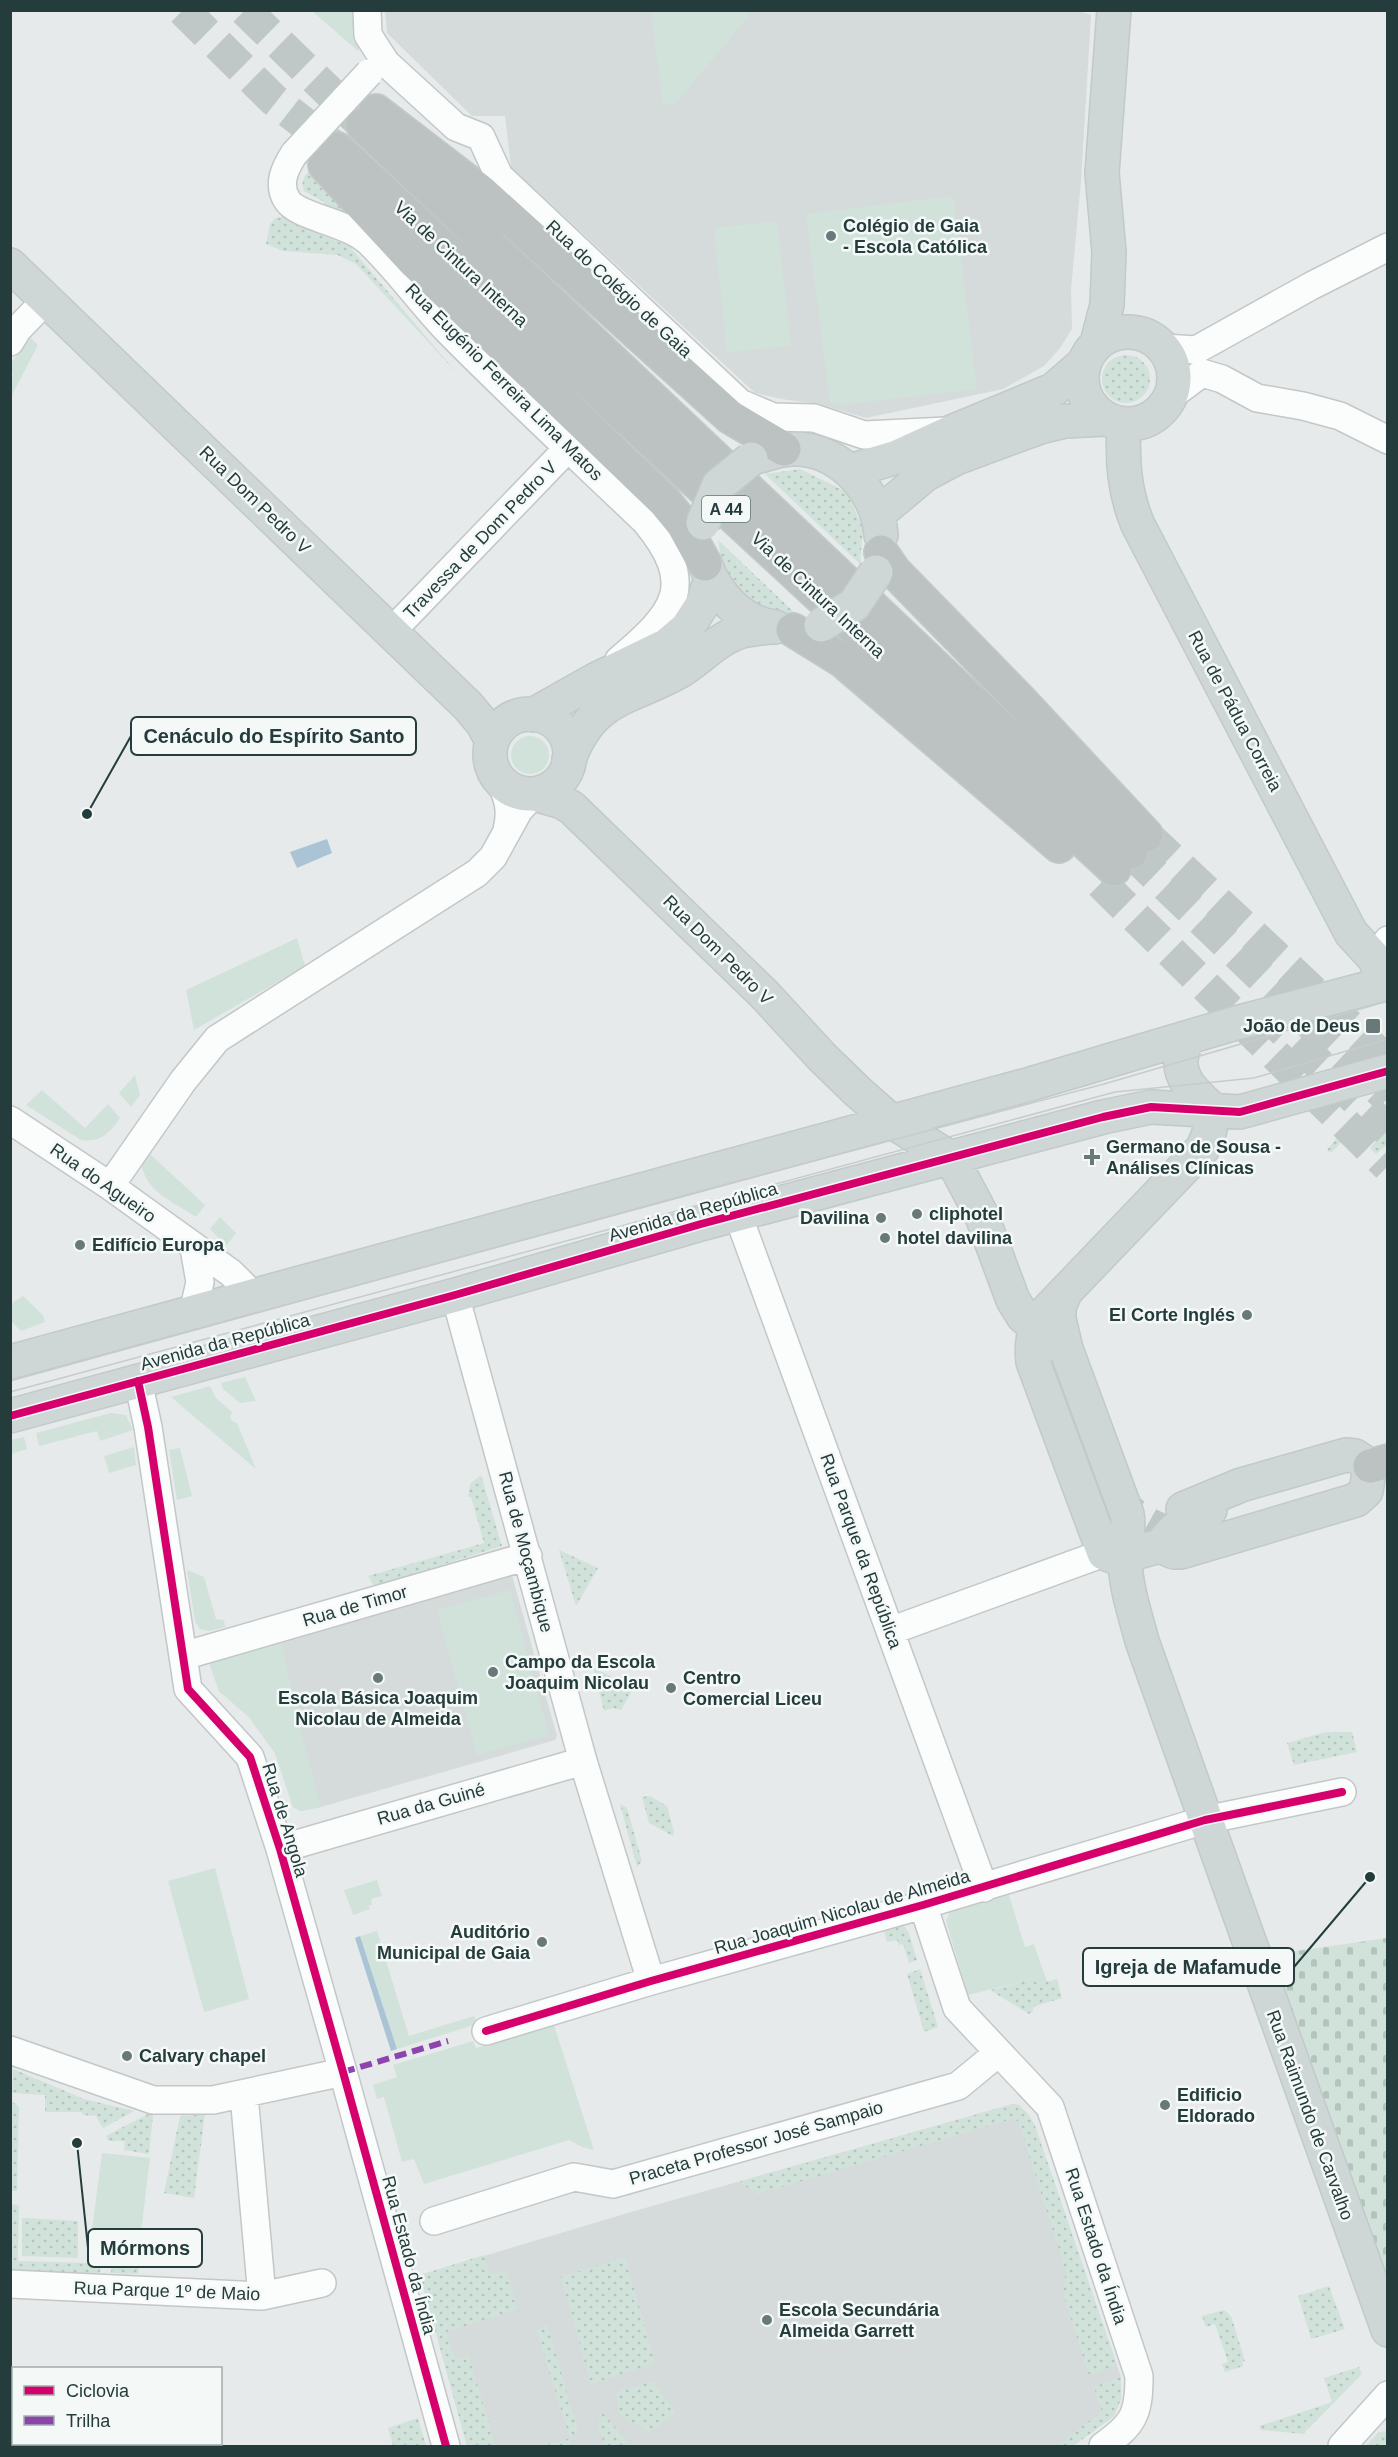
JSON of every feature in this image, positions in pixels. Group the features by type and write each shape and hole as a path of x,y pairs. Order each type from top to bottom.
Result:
{"highway":[{"name":"Via de Cintura Interna","path":"784,449 730,417 480,191 370,118 1123,860"},
{"path":"318,156 413,260 665,502 683,524 708,571"},
{"name":"Via de Cintura Interna","path":"318,156 1123,860"},
{"path":"878,562 894,571 1019,699 1123,860"},
{"path":"794,627 1123,860"}],"main road":[{"path":"1108,12 1102,173 1109,252 1107,305 1081,378 1087,402 1095,411 1115,422"},
{"path":"878,513 926,474 956,458 1040,427 1065,421 1138,423 1152,418 1163,408 1174,385 1172,362 1136,318 1109,252"},
{"name":"Rua Dom Pedro V","path":"10,265 468,706 483,724 492,741"},
{"path":"850,471 897,457 1053,390 1108,336 1122,332 1137,332 1158,343"},
{"name":"Rua de Pádua Correia","path":"1115,422 1131,509 1138,525 1351,933 1384,967"},
{"path":"533,715 597,679 667,645 687,628 702,606 708,571 703,523 719,485 751,459 784,449 808,450 831,458 850,471 867,490 878,513 881,533 878,562 854,605 794,627 740,632 720,642 682,669 605,707 578,736 566,772 548,790 534,794 521,794 509,788 499,780 492,768 490,754 492,741 498,729 508,720 533,715 545,718 556,725 564,735 569,759"},
{"path":"708,571 726,600 746,617 794,627"},
{"name":"Rua Dom Pedro V","path":"534,794 562,801 572,808 764,994 822,1057 891,1120 952,1159"},
{"name":"Avenida da República","path":"10,1362 891,1120 1027,1085 1187,1038 1384,967"},
{"path":"1035,1327 1203,1148 1214,1111 1187,1084 1182,1073 1181,1061 1187,1038"},
{"name":"Avenida da República","path":"10,1416 1103,1117 1151,1107 1240,1112 1388,1071"},
{"path":"952,1159 981,1214 1013,1300 1023,1316 1035,1327 1077,1447 1097,1480"},
{"name":"Rua Raimundo de Carvalho","path":"1065,1293 1059,1307 1059,1319 1066,1349 1129,1521 1114,1555"},
{"name":"Rua Raimundo de Carvalho","path":"1035,1327 1032,1344 1033,1362 1128,1586 1142,1641 1388,2331"},
{"path":"109,1335 130,1360 138,1381"},
{"path":"1114,1555 1160,1546 1174,1552 1181,1552 1219,1518 1241,1485 1346,1455 1379,1464 1366,1491 1356,1500 1219,1518 1129,1521"}],"street":[{"name":"Rua do Colégio de Gaia","path":"367,10 368,35 378,68 456,127 481,137 499,176 740,403 773,417 814,418 864,435 954,431"},
{"name":"Rua Eugénio Ferreira Lima Matos","path":"378,68 318,156 286,167 282,179 283,191 294,209 342,225 369,242 444,327 645,521 666,549 676,570 675,590 659,623 597,679"},
{"path":"1170,396 1199,362 1311,286 1388,248"},
{"path":"10,342 18,330 47,300"},
{"path":"1158,343 1199,362 1222,379 1257,398 1303,406 1340,416 1388,440"},
{"name":"Travessa de Dom Pedro V","path":"391,632 569,447"},
{"path":"499,780 509,805 510,817 505,837"},
{"path":"110,1186 183,1081 217,1040 236,1025 477,873 493,857 519,810 534,794"},
{"name":"Rua do Agueiro","path":"10,1120 110,1186 231,1273 254,1296"},
{"name":"Rua Parque da República","path":"738,1215 984,1888"},
{"path":"193,1313 200,1282 194,1248"},
{"name":"Rua de Moçambique","path":"455,1295 583,1761 651,1981"},
{"name":"Rua de Angola","path":"138,1381 148,1427 188,1689 250,1757 280,1848 343,2072"},
{"path":"890,1631 1114,1555"},
{"name":"Rua de Timor","path":"183,1656 528,1557"},
{"name":"Rua da Guiné","path":"280,1848 583,1761"},
{"name":"Rua Joaquim Nicolau de Almeida","path":"486,2031 651,1981 984,1888 1205,1820 1342,1792"},
{"name":"Rua Estado da Índia","path":"923,1905 957,2008 1050,2107 1139,2376 1139,2402 1125,2430 1103,2446"},
{"path":"10,2050 153,2100 213,2100 343,2072"},
{"name":"Praceta Professor José Sampaio","path":"434,2221 574,2177 613,2184 958,2086 998,2053"},
{"name":"Rua Estado da Índia","path":"343,2072 446,2446"},
{"path":"244,2095 262,2296"},
{"name":"Rua Parque 1º de Maio","path":"10,2284 262,2296 322,2283"},
{"path":"1342,2446 1388,2395"}],"shaded area":[{"name":"Colégio de Gaia - Escola Católica","path":"385,10 1075,10 1091,15 1081,181 1071,290 1072,329 1060,348 1044,366 1003,389 866,418 819,404 755,393 511,167 505,116 472,116 387,33"},
{"name":"Escola Básica Joaquim Nicolau de Almeida","path":"511,1572 557,1736 555,1740 321,1807 301,1811 293,1807 275,1753 249,1717 219,1691 210,1665 215,1656"},
{"name":"Escola Secundária Almeida Garrett","path":"1013,2104 1019,2105 1029,2115 1035,2126 1121,2377 1121,2399 1114,2416 1073,2446 467,2446 420,2275 638,2210"}],"green space":[{"path":"651,10 753,11 675,104 663,105"},
{"path":"312,11 352,11 359,52"},
{"path":"313,167 365,220 322,208 324,202 304,191 304,178"},
{"path":"953,196 977,389 841,405 830,402 806,214"},
{"path":"283,217 350,247 456,372 356,264 338,255 283,251 266,244 270,224 275,218"},
{"path":"777,221 791,346 727,352 714,228"},
{"path":"31,338 38,345 11,397 13,376 11,363"},
{"path":"1126,355 1143,362 1150,379 1143,396 1126,403 1109,396 1102,379 1109,362"},
{"path":"800,469 847,492 863,528 860,564 765,474"},
{"path":"718,540 797,615 768,613 746,602 723,572"},
{"path":"530,736 543,742 549,755 543,768 530,774 517,768 511,755 517,742"},
{"path":"297,938 305,966 194,1030 186,990"},
{"path":"135,1075 140,1095 131,1107 119,1093"},
{"path":"42,1090 85,1128 108,1104 120,1118 104,1136 94,1140 81,1140 26,1105"},
{"path":"1387,1108 1387,1121 1366,1143 1360,1136"},
{"path":"1346,1126 1351,1132 1331,1153 1327,1150"},
{"path":"1387,1129 1387,1145 1376,1154 1370,1148"},
{"path":"149,1153 205,1205 196,1217 161,1195 148,1181 141,1163"},
{"path":"220,1217 236,1233 226,1246 210,1229"},
{"path":"23,1296 43,1315 45,1322 21,1331 11,1321 11,1304"},
{"path":"245,1377 256,1401 240,1403 223,1389 221,1383"},
{"path":"210,1386 216,1398 232,1412 230,1417 237,1423 256,1469 171,1397"},
{"path":"111,1413 126,1415 133,1430 100,1441 97,1431 39,1446 36,1433"},
{"path":"24,1437 27,1449 11,1454 11,1440"},
{"path":"134,1447 136,1465 109,1473 104,1456"},
{"path":"180,1448 192,1496 177,1500 169,1450"},
{"path":"481,1475 502,1546 374,1586 368,1576 484,1543 471,1497 468,1497 470,1484"},
{"path":"559,1550 598,1568 576,1606"},
{"path":"187,1570 204,1577 216,1619 224,1620 225,1627 209,1631 200,1629 195,1621"},
{"name":"Campo da Escola Joaquim Nicolau","path":"510,1590 549,1735 477,1755 437,1610"},
{"path":"280,1635 296,1713 321,1807 301,1811 293,1807 275,1753 249,1717 219,1691 210,1665 215,1656"},
{"path":"593,1667 633,1689 621,1710 613,1708 604,1711"},
{"path":"1326,1732 1352,1732 1357,1752 1294,1765 1287,1743"},
{"path":"650,1796 667,1806 673,1836 649,1823 642,1797"},
{"path":"620,1804 627,1808 642,1861 637,1867"},
{"path":"215,1868 249,1999 204,2012 168,1881"},
{"path":"377,1880 382,1896 371,1899 370,1909 353,1915 344,1890"},
{"path":"1008,1892 1025,1947 1034,1944 1047,1982 1037,1984 1036,1978 968,1995 946,1921 951,1909"},
{"path":"895,1925 904,1926 909,1933 917,1960 909,1963 903,1944 899,1945 897,1940 887,1942 883,1928"},
{"path":"377,1931 409,2036 474,2016 477,2024 397,2049 360,1936"},
{"path":"1387,1938 1387,2276 1268,1955"},
{"path":"920,1969 938,2027 924,2032 907,1974"},
{"path":"1036,1978 1038,1984 1057,1979 1062,1998 1033,2007 1033,2011 1029,2014 990,1990"},
{"path":"554,2025 594,2150 569,2140 424,2184 414,2159 402,2162 384,2097 377,2099 373,2085 397,2077 393,2065 473,2041 476,2048"},
{"path":"13,2069 84,2099 134,2111 103,2128 96,2116 83,2115 82,2112 45,2112 45,2095 12,2093"},
{"path":"12,2101 19,2107 17,2191 11,2191"},
{"path":"1013,2104 1026,2112 1035,2126 1117,2365 1089,2375 1063,2293 1066,2271 1018,2121 1012,2119 758,2194 739,2182"},
{"path":"148,2114 153,2115 149,2154 124,2150 125,2141 108,2141 106,2136"},
{"path":"205,2114 194,2198 164,2193 180,2116"},
{"path":"102,2153 150,2158 139,2249 90,2245"},
{"path":"11,2204 19,2205 18,2261 88,2263 90,2248 103,2249 100,2273 11,2271"},
{"path":"22,2218 78,2221 78,2258 22,2256"},
{"path":"113,2249 141,2251 138,2274 111,2273"},
{"path":"484,2255 490,2275 506,2271 518,2309 446,2332 455,2359 468,2355 496,2446 467,2446 420,2275"},
{"path":"625,2257 655,2363 591,2384 561,2277"},
{"path":"1329,2286 1345,2329 1311,2339 1298,2296"},
{"path":"1224,2310 1231,2316 1245,2361 1242,2362 1243,2366 1225,2372 1222,2364 1228,2362 1215,2324 1206,2327 1202,2316"},
{"path":"547,2325 578,2431 570,2438 536,2330"},
{"path":"1359,2367 1362,2374 1303,2434 1261,2430 1259,2426 1332,2402 1324,2378"},
{"path":"1121,2377 1121,2399 1114,2416 1073,2446 1057,2446 1102,2411 1094,2387"},
{"path":"653,2381 676,2413 649,2432 619,2414 616,2392"},
{"path":"603,2413 631,2446 605,2446 597,2423"},
{"path":"418,2418 426,2446 393,2446 388,2428"},
{"path":"1387,2431 1387,2446 1366,2446 1379,2432"},
{"path":"570,2438 572,2446 544,2446"}],"water":[{"path":"327,839 332,853 297,868 290,852"},
{"path":"360,1936 397,2049 391,2051 355,1938"}],"tunnel":[{"path":"183,10 274,100 337,149"},
{"path":"245,10 363,125"},
{"path":"1146,835 1388,1062"},
{"path":"1131,852 1388,1098"},
{"path":"1101,883 1388,1166"},
{"path":"1261,1009 1388,1130"},
{"path":"1110,1493 1150,1525 1173,1533 1198,1533"}],"tram line":[{"path":"10,1381 693,1193 1104,1084 1388,1001"},
{"path":"10,1392 1115,1092 1254,1078 1388,1039"}],"marked path":[{"path":"343,2072 448,2041"}],"cycle path":[{"path":"10,1416 455,1295 701,1224 1103,1117 1151,1107 1240,1112 1388,1071"},
{"path":"138,1381 148,1427 188,1689 250,1757 280,1849 446,2446"},
{"path":"486,2031 651,1981 923,1905 1205,1820 1342,1792"}],"place":[{"name":"Colégio de Gaia - Escola Católica","path":"831,236"},
{"name":"Cenáculo do Espírito Santo","path":"87,814"},
{"name":"João de Deus","path":"1373,1026"},
{"name":"Germano de Sousa - Análises Clínicas","path":"1092,1157"},
{"name":"cliphotel","path":"917,1214"},
{"name":"Davilina","path":"881,1218"},
{"name":"hotel davilina","path":"885,1238"},
{"name":"Edifício Europa","path":"80,1245"},
{"name":"El Corte Inglés","path":"1247,1315"},
{"name":"Campo da Escola Joaquim Nicolau","path":"493,1672"},
{"name":"Escola Básica Joaquim Nicolau de Almeida","path":"378,1678"},
{"name":"Centro Comercial Liceu","path":"671,1688"},
{"name":"Igreja de Mafamude","path":"1370,1877"},
{"name":"Auditório Municipal de Gaia","path":"542,1942"},
{"name":"Calvary chapel","path":"127,2056"},
{"name":"Edificio Eldorado","path":"1165,2105"},
{"name":"Mórmons","path":"77,2143"},
{"name":"Escola Secundária Almeida Garrett","path":"767,2320"}]}
